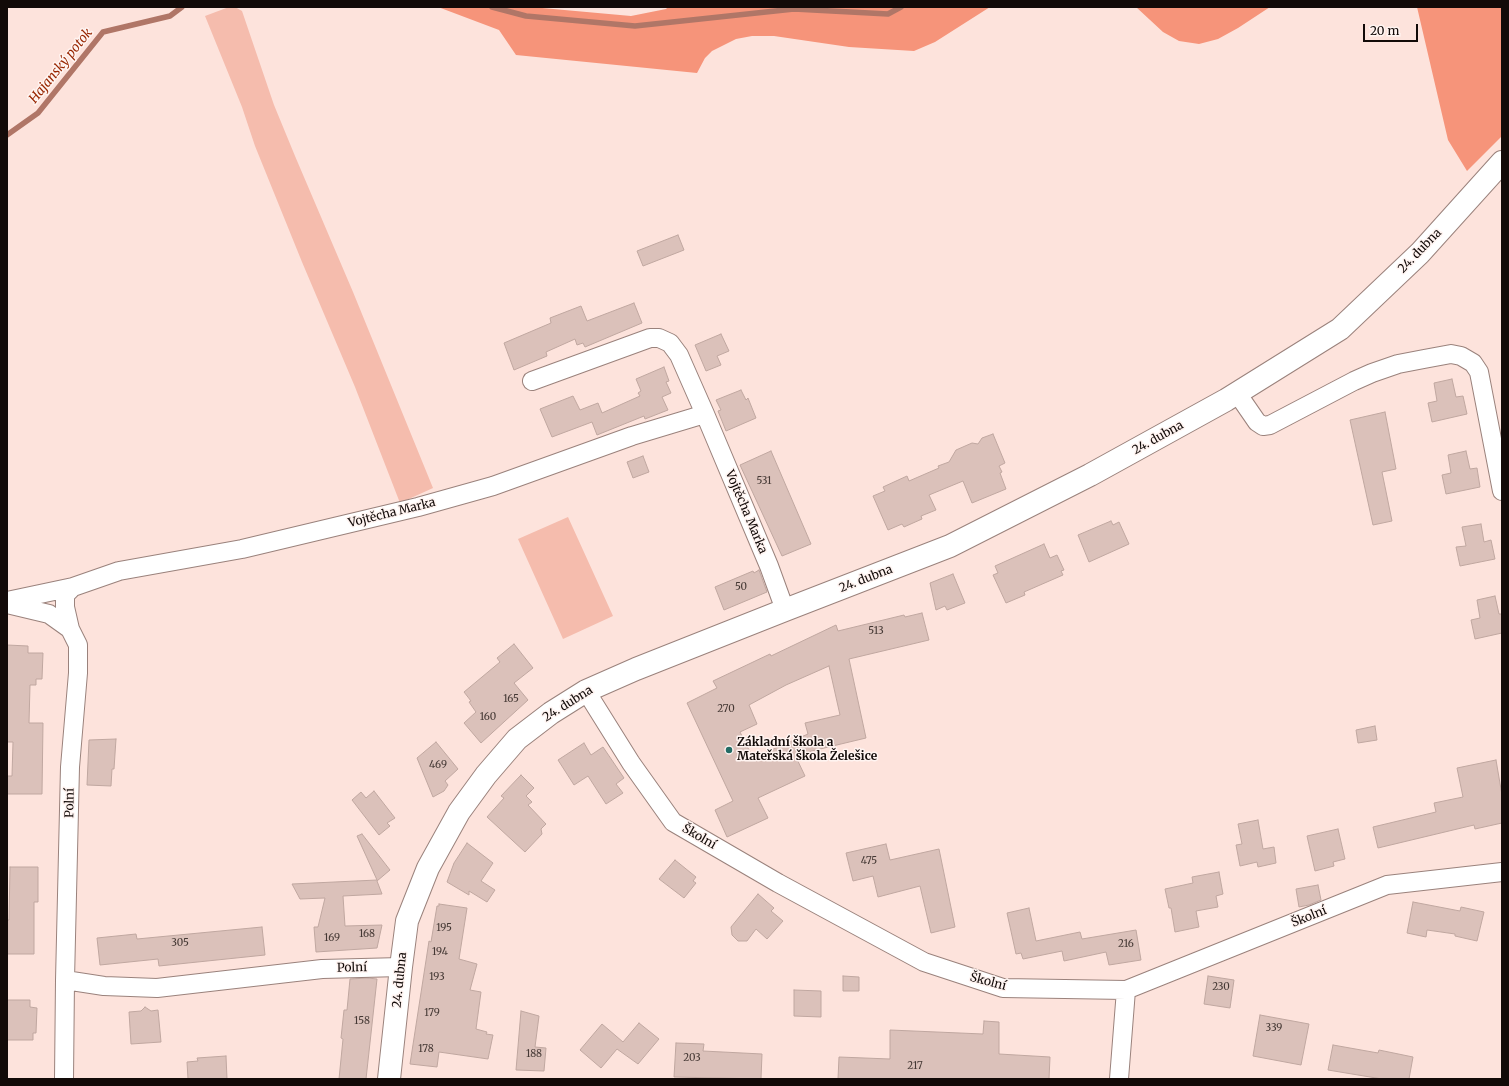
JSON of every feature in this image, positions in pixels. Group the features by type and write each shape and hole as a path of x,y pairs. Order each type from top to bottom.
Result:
{"main road":[{"name":"24. dubna","path":"389,1079 400,967 407,921 428,868 459,812 486,776 517,739 551,713 586,691 785,610 950,546 1090,475 1237,393 1340,329 1420,253 1498,165"}],"street":[{"name":"Vojtěcha Marka","path":"532,381 650,338 659,338 670,343 679,355 705,414 785,610"},
{"path":"1237,393 1256,422 1263,426 1270,425 1372,373 1398,364 1424,359 1451,354 1461,356 1473,363 1479,372 1502,491"},
{"name":"Vojtěcha Marka","path":"7,601 73,587 118,571 242,549 418,507 493,486 632,436 705,414"},
{"path":"70,629 65,595 73,587"},
{"path":"7,604 49,614 70,629"},
{"name":"Polní","path":"64,1079 70,767 78,673 78,645 70,629"},
{"name":"Školní","path":"586,691 631,763 673,822 778,883 924,962 1003,988 1126,990 1387,885 1502,872"},
{"name":"Polní","path":"65,980 104,986 157,988 322,969 400,967"},
{"path":"1119,1079 1126,990"}],"shaded area":[{"path":"229,7 235,7 242,11 274,105 353,292 433,488 400,503 355,387 255,146 242,107 205,16"},
{"path":"438,7 531,7 631,16 666,9 668,7 990,7 935,42 914,51 849,47 774,36 752,36 736,39 712,51 705,58 697,73 516,55 499,30"},
{"path":"1136,7 1270,7 1218,39 1199,44 1179,41 1163,32"},
{"path":"1417,7 1502,7 1502,136 1467,171 1448,140"},
{"path":"568,517 613,616 563,639 518,539"}],"building":[{"path":"678,235 684,250 643,266 637,251"},
{"path":"634,303 642,323 585,347 583,343 577,345 575,339 546,352 547,356 514,370 504,343 551,323 550,318 581,306 587,321"},
{"path":"721,334 729,351 717,356 721,365 706,371 695,345"},
{"path":"664,367 669,381 666,382 671,393 662,397 668,410 645,419 644,416 597,435 592,422 552,437 540,409 573,396 580,410 598,403 602,413 640,396 638,393 641,391 636,379"},
{"path":"1452,379 1456,397 1463,396 1467,414 1432,422 1428,403 1437,401 1434,383"},
{"path":"741,390 746,400 748,398 756,418 726,431 718,411 721,410 716,400"},
{"path":"1385,412 1396,469 1382,472 1392,521 1373,525 1350,420"},
{"path":"993,434 1005,463 999,466 1006,489 972,503 963,481 929,495 936,510 921,516 922,519 904,527 902,524 888,530 873,496 885,491 883,487 907,476 909,481 939,468 938,466 949,462 956,450 972,443 978,444 982,438"},
{"path":"771,451 811,544 782,556 740,465"},
{"path":"1466,451 1470,469 1477,468 1480,487 1446,494 1442,475 1451,473 1448,455"},
{"path":"643,456 649,472 633,478 627,462"},
{"path":"1111,521 1113,525 1119,522 1129,544 1089,562 1078,535"},
{"path":"1481,524 1484,542 1491,540 1495,559 1460,566 1456,547 1466,546 1462,527"},
{"path":"1044,544 1050,558 1057,555 1064,570 1061,571 1063,575 1024,592 1025,595 1006,603 993,575 998,573 995,566"},
{"path":"759,570 767,592 724,610 715,587 753,571 754,573"},
{"path":"953,574 965,603 947,610 945,606 936,610 930,583"},
{"path":"1495,596 1499,614 1502,614 1502,633 1475,639 1471,620 1480,618 1477,600"},
{"path":"922,613 929,640 849,659 866,738 795,755 805,776 758,798 768,818 727,837 715,810 733,801 687,703 717,688 713,681 770,654 771,656 836,625 838,631 904,615 905,617","holes":["829,666 840,715 805,723 808,734 753,758 740,732 757,724 749,705 786,685"]},
{"path":"514,644 533,668 514,683 528,700 481,743 464,723 476,712 469,702 471,701 464,692 500,662 497,658"},
{"path":"7,645 28,646 28,653 43,653 42,679 36,679 36,685 30,685 29,723 43,723 42,794 7,794 7,776 12,776 13,742 7,742"},
{"path":"1375,726 1377,740 1358,743 1356,730"},
{"path":"116,739 111,786 87,785 89,740"},
{"path":"436,742 458,769 445,781 448,785 444,791 433,797 417,758"},
{"path":"584,743 591,755 603,747 624,778 616,784 623,793 606,804 588,776 574,785 558,760"},
{"path":"1496,760 1502,795 1502,823 1475,829 1474,825 1378,848 1373,827 1436,812 1434,803 1463,797 1457,768"},
{"path":"521,775 534,788 526,796 532,802 528,805 546,824 541,829 542,834 525,852 487,817 504,798 501,796"},
{"path":"374,791 395,818 387,823 390,826 379,835 352,800 361,792 366,798"},
{"path":"1258,820 1263,849 1274,847 1276,863 1258,867 1257,862 1240,866 1236,845 1242,844 1238,824"},
{"path":"1338,829 1345,859 1333,862 1334,866 1315,871 1307,836"},
{"path":"362,834 390,870 377,881 382,894 343,896 345,926 382,925 377,948 316,952 314,927 318,927 325,898 300,899 292,884 377,880 357,836"},
{"path":"467,843 493,863 481,881 495,890 487,902 469,891 469,895 447,882 454,863"},
{"path":"886,844 890,860 939,849 955,927 931,933 920,886 878,897 873,876 853,881 846,853"},
{"path":"675,860 696,877 693,881 696,883 684,898 659,879"},
{"path":"10,867 38,867 38,902 34,902 34,954 7,954"},
{"path":"1219,872 1223,894 1216,896 1218,907 1196,911 1199,927 1175,932 1171,908 1169,908 1165,889 1193,883 1192,877"},
{"path":"1318,885 1321,900 1299,907 1296,889"},
{"path":"758,894 774,908 771,911 783,921 767,939 756,929 747,941 738,941 732,935 731,927"},
{"path":"1413,902 1460,911 1461,907 1484,912 1477,941 1455,936 1455,934 1427,930 1426,937 1407,933"},
{"path":"439,904 467,908 459,959 477,964 470,990 481,992 476,1029 487,1032 486,1034 493,1035 488,1059 439,1052 437,1067 410,1064 429,941 431,942 437,906 439,906"},
{"path":"1029,908 1036,941 1080,932 1082,939 1136,930 1141,960 1109,965 1106,952 1064,961 1062,951 1023,959 1021,953 1016,954 1007,913"},
{"path":"262,927 265,955 159,966 158,959 100,965 97,938 136,934 137,939"},
{"path":"843,976 859,977 859,991 843,991"},
{"path":"1208,976 1234,980 1230,1008 1204,1004"},
{"path":"350,979 377,979 366,1079 339,1079 344,1010 347,1010"},
{"path":"794,990 821,991 821,1017 794,1016"},
{"path":"7,1000 30,1000 30,1007 37,1008 36,1033 33,1033 33,1040 7,1040"},
{"path":"145,1007 151,1011 158,1010 161,1042 131,1044 129,1012 141,1011"},
{"path":"521,1011 539,1016 535,1047 546,1048 544,1071 516,1070"},
{"path":"1260,1015 1309,1024 1301,1065 1253,1056"},
{"path":"984,1021 999,1022 999,1054 1050,1057 1049,1079 838,1079 839,1057 890,1059 890,1030 983,1034"},
{"path":"639,1023 659,1039 638,1064 617,1049 601,1068 580,1050 602,1024 623,1042"},
{"path":"676,1043 704,1044 703,1051 762,1054 761,1079 674,1077"},
{"path":"1333,1045 1378,1053 1379,1050 1413,1057 1409,1079 1382,1079 1328,1070"},
{"path":"226,1056 227,1079 188,1079 187,1062 198,1061 197,1058"}],"waterway":[{"name":"Hajanský potok","path":"7,135 38,113 103,32 170,16 182,7"},
{"name":"Hajanský potok","path":"492,7 526,16 635,26 794,9 888,14 901,7"}],"place":[{"name":"Základní škola a Mateřská škola Želešice","path":"729,750"}]}
